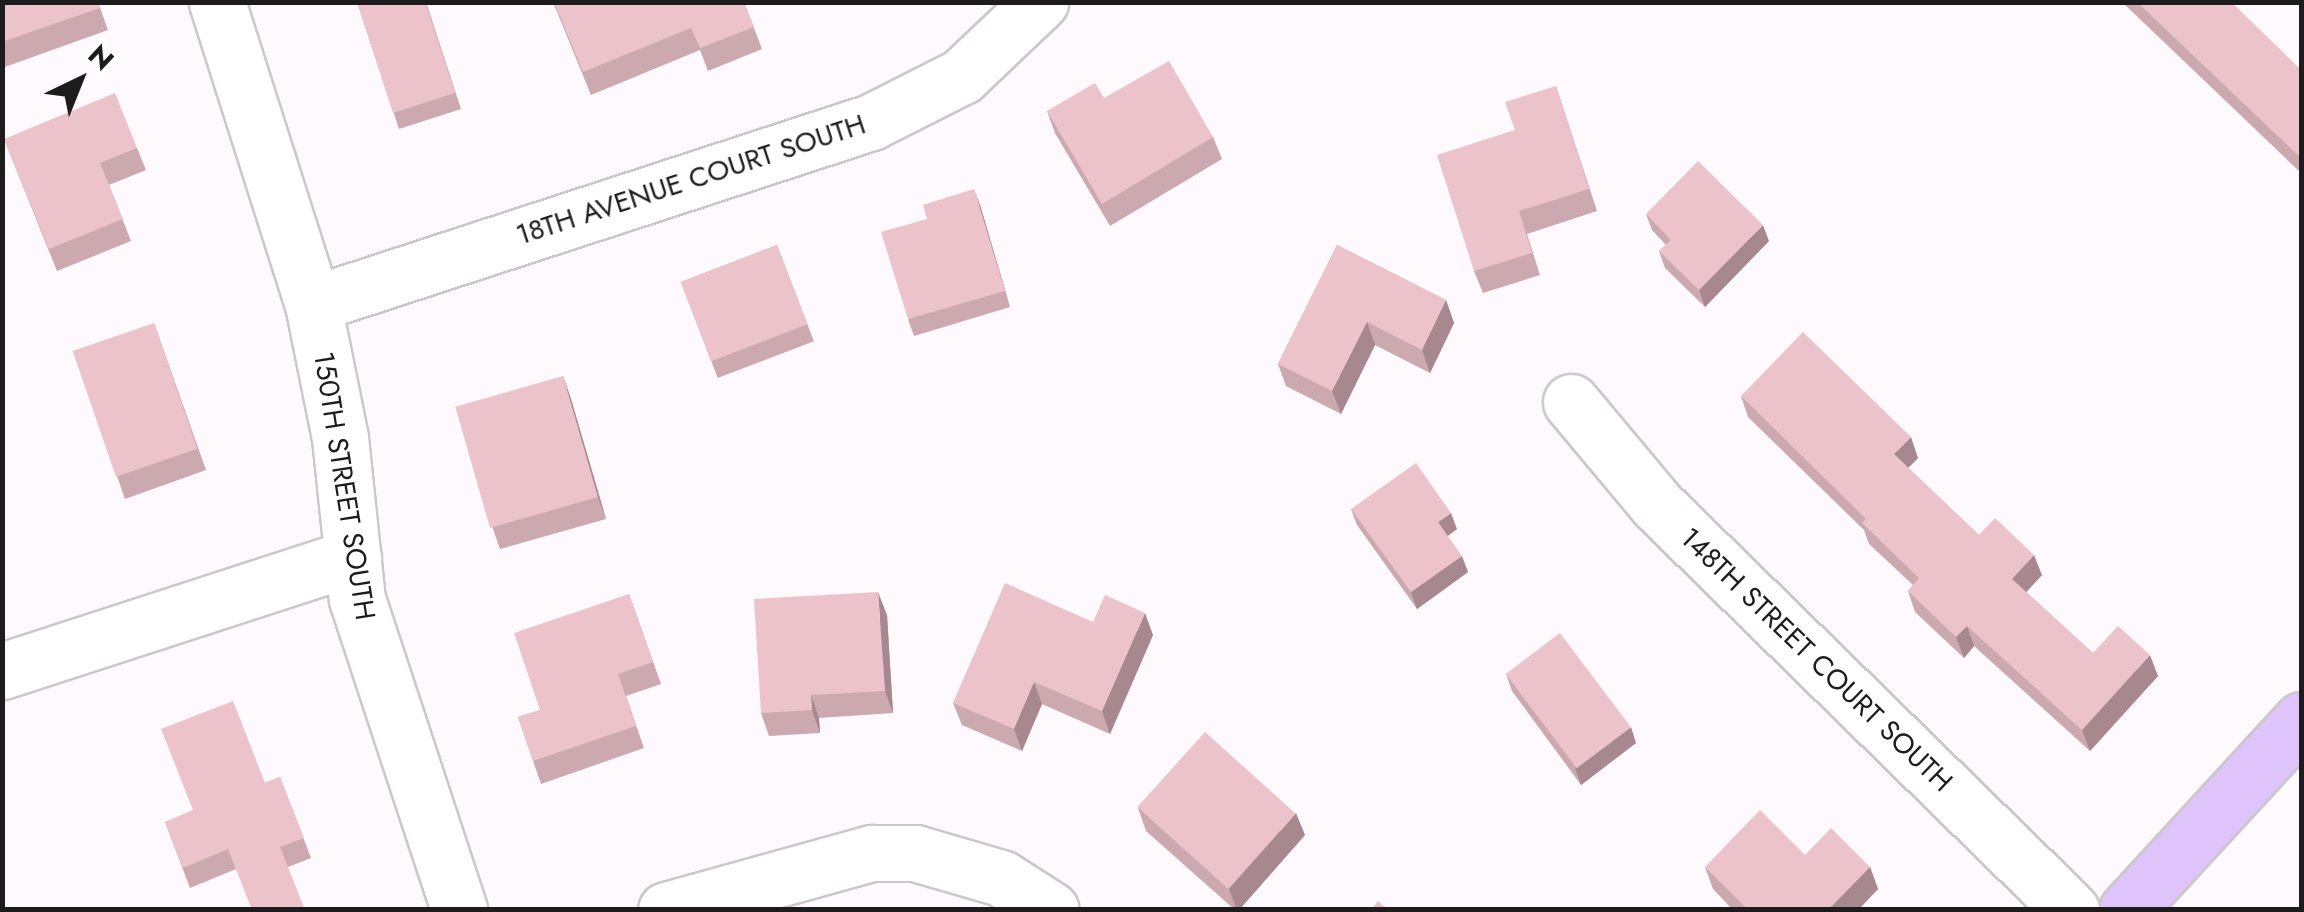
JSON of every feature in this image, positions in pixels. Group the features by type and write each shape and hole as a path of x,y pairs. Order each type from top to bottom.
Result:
{"main road":[{"path":"2127,910 2302,720"}],"street":[{"name":"150TH STREET SOUTH","path":"218,2 313,304 340,438 353,557 370,647 459,910"},
{"name":"18TH AVENUE COURT SOUTH","path":"313,304 871,122 962,76 1040,2"},
{"name":"148TH STREET COURT SOUTH","path":"1571,402 1656,505 2070,910"},
{"path":"2,671 353,557"},
{"path":"666,910 785,874 901,853 1001,878 1051,910"}],"building":[{"path":"2,2 98,2 100,8 2,42"},
{"path":"357,2 425,2 455,93 393,113"},
{"path":"554,2 744,2 754,27 700,48 691,28 583,72"},
{"path":"2137,2 2231,2 2302,71 2302,159"},
{"path":"1169,61 1213,137 1102,204 1047,111 1095,83 1104,98"},
{"path":"1556,86 1589,189 1519,211 1532,253 1474,271 1437,155 1515,130 1505,102"},
{"path":"115,93 137,148 100,163 123,219 49,249 4,139"},
{"path":"1698,161 1763,225 1699,290 1659,251 1671,240 1646,214"},
{"path":"974,189 1005,291 908,319 881,232 927,219 923,205"},
{"path":"777,245 807,324 711,361 681,282"},
{"path":"1337,245 1446,300 1422,350 1367,322 1332,391 1278,364"},
{"path":"154,323 197,449 116,477 73,351"},
{"path":"1803,332 1911,437 1894,454 1979,535 1995,518 2034,555 2012,579 2093,653 2118,626 2150,655 2082,730 1967,626 1956,637 1908,591 1919,578 1862,523 1866,519 1741,396"},
{"path":"563,376 598,497 490,528 455,407"},
{"path":"1416,463 1451,513 1438,522 1462,556 1411,592 1351,509"},
{"path":"1005,583 1093,622 1105,595 1145,613 1102,711 1034,682 1014,729 953,703"},
{"path":"878,592 885,691 811,695 812,710 761,713 754,599"},
{"path":"629,594 653,662 618,674 636,726 533,761 518,717 540,710 514,633"},
{"path":"1560,633 1631,727 1577,768 1506,674"},
{"path":"233,701 265,783 280,777 304,838 280,847 305,910 252,910 228,849 183,868 165,822 193,810 161,729"},
{"path":"1205,732 1296,814 1228,889 1137,807"},
{"path":"1760,810 1805,855 1831,828 1870,867 1828,910 1748,910 1705,867"},
{"path":"1378,901 1388,910 1371,910"}]}
